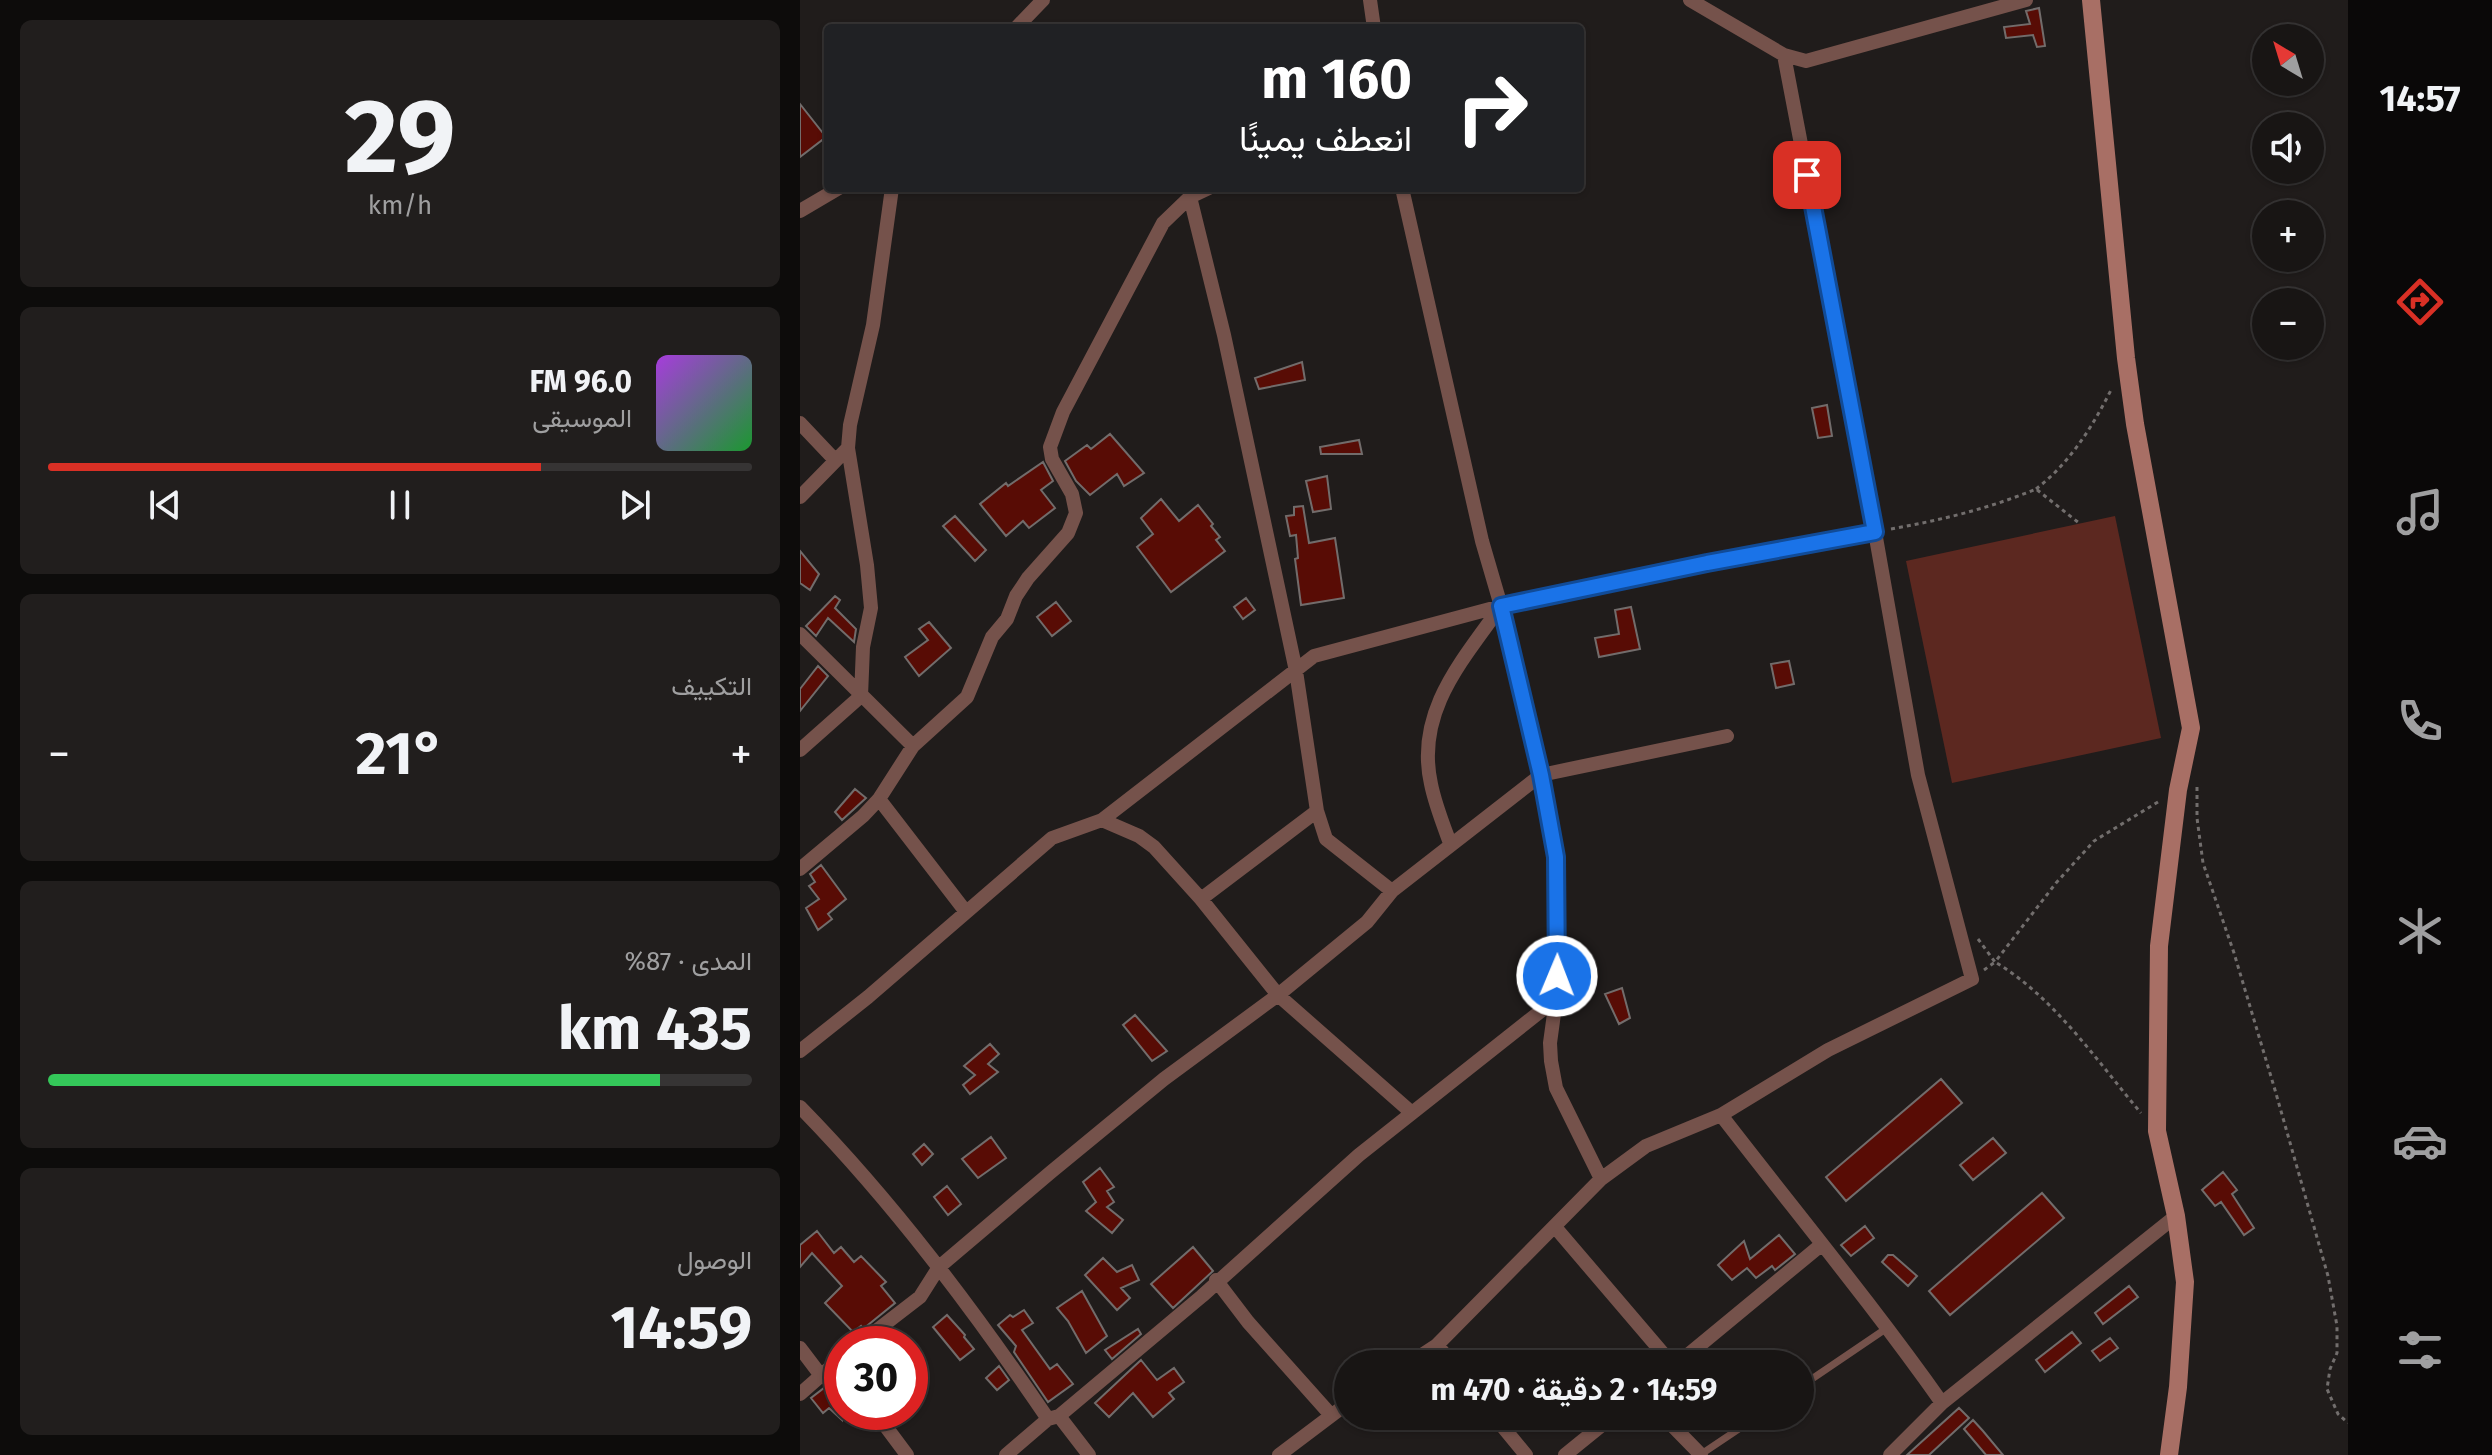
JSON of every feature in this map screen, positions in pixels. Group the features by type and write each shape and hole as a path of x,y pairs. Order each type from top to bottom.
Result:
{"street":[{"path":"1020,24 1043,0"},
{"path":"1370,0 1373,24"},
{"path":"1690,0 1784,55 1806,61 2026,0"},
{"path":"2091,0 2135,424 2191,728 2178,790 2159,946 2157,1131 2176,1216 2185,1282 2178,1387 2169,1455"},
{"path":"1429,1350 1601,1179 1646,1146 1721,1115 1828,1050 1972,979 1918,775 1784,55"},
{"path":"800,211 832,192"},
{"path":"800,750 861,696 863,647 871,608 848,448 850,425 873,325 891,192"},
{"path":"800,869 863,816 879,799 913,746 967,697 992,637 1007,619 1016,596 1068,533 1076,513 1070,486 1052,459 1050,447 1054,435 1063,412 1163,223 1190,197 1201,192"},
{"path":"1403,192 1482,541 1501,606 1541,775 1556,857 1556,999 1550,1043 1556,1088 1601,1179"},
{"path":"1190,197 1224,335 1296,671 1317,811 1326,839 1392,891"},
{"path":"800,423 834,459"},
{"path":"800,497 848,448"},
{"path":"800,1051 868,997 1052,838 1102,820 1314,656 1501,606 1875,532"},
{"path":"1450,843 1430,783 1428,736 1445,684 1501,606"},
{"path":"800,634 913,746"},
{"path":"882,1326 920,1297 939,1267 1164,1079 1278,995 1367,922 1392,891 1450,843 1541,775 1727,736"},
{"path":"879,799 966,912"},
{"path":"1201,899 1317,811"},
{"path":"1102,820 1139,836 1154,847 1201,899 1278,995 1412,1113"},
{"path":"1006,1455 1202,1296 1216,1280 1359,1155 1556,999"},
{"path":"800,1107 851,1159 1054,1417 1089,1455"},
{"path":"1721,1115 1888,1327 1942,1403"},
{"path":"1890,1455 1942,1403 2176,1216"},
{"path":"1555,1227 1663,1350"},
{"path":"1692,1350 1821,1245"},
{"path":"1216,1280 1248,1322 1330,1414"},
{"path":"1437,1345 1441,1350"},
{"path":"800,1348 822,1377 800,1394"},
{"path":"1279,1455 1334,1412"},
{"path":"888,1430 907,1455"},
{"path":"1505,1430 1526,1455"},
{"path":"1565,1455 1596,1430"},
{"path":"1677,1430 1701,1455"}],"lane":[{"path":"1814,1377 1888,1327"},
{"path":"1701,1455 1738,1430"}],"path":[{"path":"1875,532 1950,519 2036,489 2058,472 2098,416 2126,358"},
{"path":"2036,489 2079,523"},
{"path":"2197,785 2197,818 2203,863 2243,984 2328,1276 2337,1353 2330,1369 2327,1389 2338,1414 2348,1423"},
{"path":"1972,979 1995,962 2056,883 2094,841 2178,790"},
{"path":"1995,962 2011,972 2062,1019 2157,1131"}],"shaded area":[{"path":"2115,516 2161,738 1952,783 1906,561"}],"building":[{"path":"2039,8 2045,46 2037,47 2033,35 2006,38 2004,27 2030,24 2026,11"},
{"path":"800,104 824,139 800,157"},
{"path":"1302,362 1305,380 1259,389 1255,378"},
{"path":"1827,405 1832,436 1818,438 1812,408"},
{"path":"1110,434 1144,473 1124,486 1117,474 1090,495 1076,481 1065,461 1087,445 1091,449"},
{"path":"1359,440 1362,454 1321,454 1320,447"},
{"path":"1043,462 1053,481 1041,490 1055,508 1029,528 1023,521 1006,536 980,504 1006,483 1008,486"},
{"path":"1327,476 1331,509 1313,512 1306,481"},
{"path":"1161,499 1179,521 1198,505 1213,524 1211,526 1220,537 1216,540 1225,551 1171,592 1137,547 1153,534 1141,518"},
{"path":"1303,506 1309,543 1335,538 1344,598 1301,605 1295,559 1298,558 1296,535 1290,536 1286,516 1294,515 1294,507"},
{"path":"955,516 986,550 975,561 943,526"},
{"path":"800,551 819,574 810,590 800,583"},
{"path":"835,596 840,600 835,608 856,629 854,642 828,618 816,636 806,626"},
{"path":"1246,598 1255,610 1243,619 1234,607"},
{"path":"1056,602 1071,621 1052,636 1037,617"},
{"path":"1631,607 1640,649 1599,657 1595,638 1619,634 1615,610"},
{"path":"929,622 951,648 919,676 905,657 928,640 919,629"},
{"path":"1789,661 1794,684 1776,688 1771,664"},
{"path":"818,666 828,676 800,711 800,689"},
{"path":"855,789 866,798 842,820 835,812"},
{"path":"821,865 846,899 828,914 832,919 818,930 806,908 819,899 809,886 815,882 810,874"},
{"path":"1622,988 1630,1018 1619,1024 1605,994"},
{"path":"1135,1015 1167,1051 1152,1061 1123,1025"},
{"path":"990,1044 999,1054 988,1064 998,1072 970,1094 963,1085 975,1075 964,1066"},
{"path":"1941,1079 1962,1103 1846,1201 1826,1177"},
{"path":"991,1137 1006,1158 978,1178 962,1159"},
{"path":"1993,1138 2006,1153 1973,1180 1960,1165"},
{"path":"924,1144 933,1154 922,1165 913,1154"},
{"path":"1100,1168 1114,1187 1107,1191 1114,1202 1107,1207 1123,1220 1112,1233 1086,1211 1096,1202 1083,1182"},
{"path":"2223,1172 2237,1190 2232,1194 2254,1228 2244,1235 2221,1202 2215,1206 2202,1190"},
{"path":"947,1186 961,1204 948,1215 934,1197"},
{"path":"2042,1193 2064,1218 1950,1315 1929,1291"},
{"path":"1865,1226 1874,1238 1851,1256 1841,1245"},
{"path":"817,1231 834,1253 841,1247 854,1262 861,1256 886,1282 881,1286 895,1303 867,1326 847,1326 825,1303 842,1286 812,1253 800,1267 800,1245"},
{"path":"1779,1235 1795,1254 1775,1270 1772,1266 1756,1278 1747,1268 1732,1280 1718,1265 1744,1241 1750,1259"},
{"path":"1193,1247 1213,1271 1173,1308 1151,1284"},
{"path":"1888,1255 1893,1255 1917,1276 1908,1286 1882,1262"},
{"path":"1103,1258 1117,1272 1132,1265 1139,1280 1121,1288 1130,1298 1117,1310 1085,1275"},
{"path":"2129,1286 2138,1297 2103,1324 2095,1313"},
{"path":"1082,1291 1107,1336 1086,1353 1057,1308"},
{"path":"1024,1310 1033,1323 1022,1330 1050,1369 1057,1364 1073,1384 1048,1402 1014,1352 1016,1346 998,1325 1010,1315 1013,1317"},
{"path":"947,1315 974,1349 960,1360 933,1327"},
{"path":"1138,1329 1141,1334 1112,1359 1105,1350"},
{"path":"2072,1332 2081,1343 2045,1372 2036,1360"},
{"path":"2110,1338 2118,1348 2100,1361 2092,1351"},
{"path":"1141,1360 1157,1380 1174,1368 1184,1382 1169,1393 1174,1399 1153,1417 1133,1393 1109,1417 1095,1403"},
{"path":"999,1366 1009,1380 997,1390 986,1378"},
{"path":"824,1388 824,1412 823,1413 811,1398"},
{"path":"1959,1408 1969,1418 1929,1455 1907,1455"},
{"path":"1973,1420 2003,1455 1986,1455 1964,1429"}],"route":[{"path":"1557,976 1556,857 1541,775 1501,606 1875,532 1807,175"}]}
